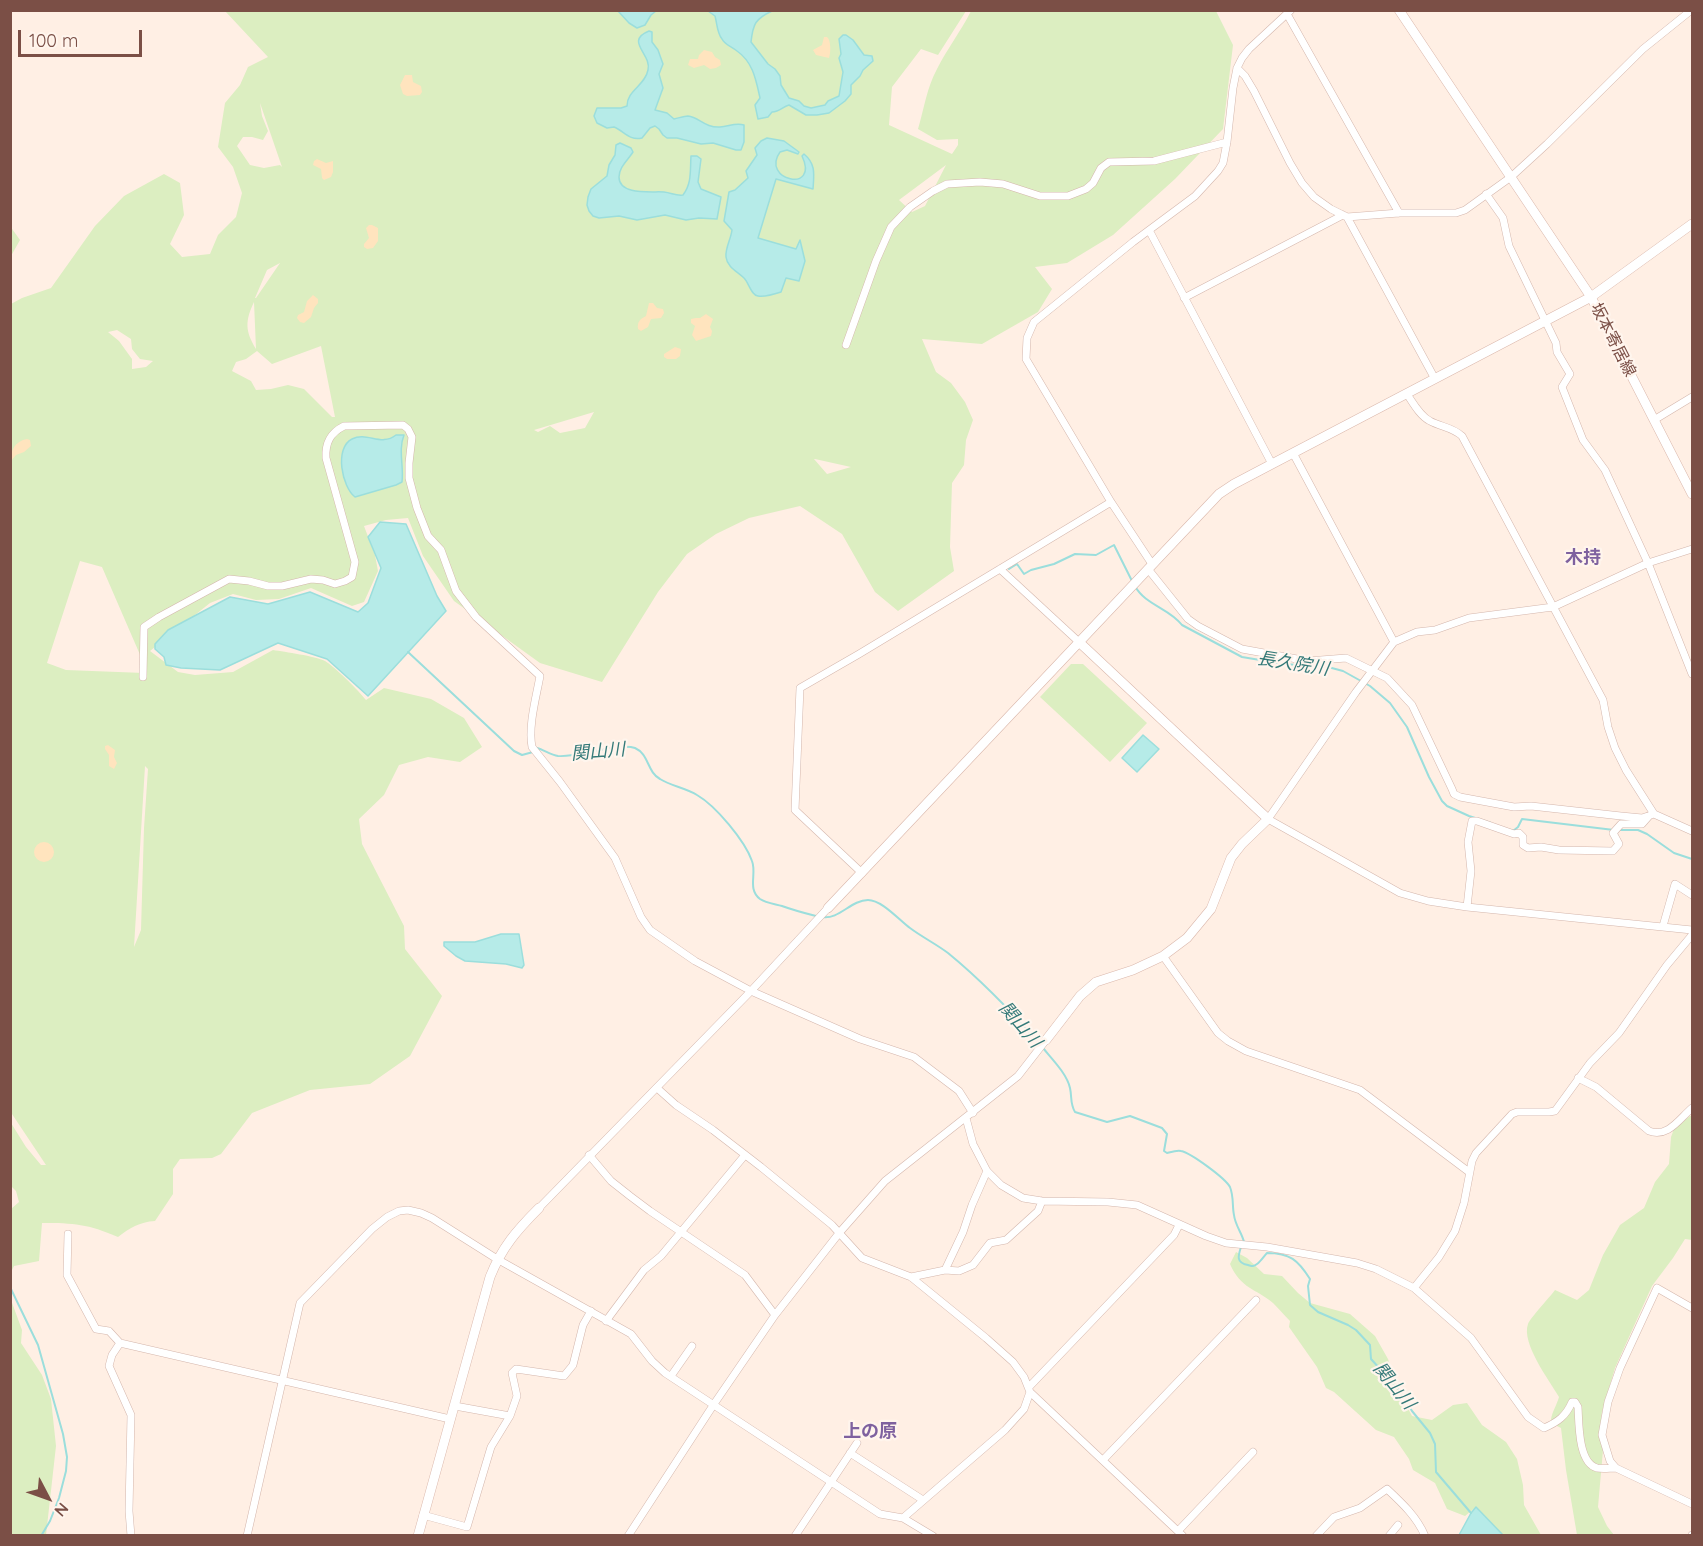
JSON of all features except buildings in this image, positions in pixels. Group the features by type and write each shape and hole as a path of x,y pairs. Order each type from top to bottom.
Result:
{"street":[{"path":"418,1536 490,1277 497,1259 519,1228 751,992 1219,494 1234,484 1591,297 1399,10"},
{"path":"1399,213 1289,12 1249,49 1238,68 1233,88 1223,164 1218,171 1195,196 1034,322 1027,338 1026,359 1150,566 1188,619 1242,650 1308,661 1346,658 1387,678 1412,705 1454,794 1460,797 1514,807 1531,806 1642,818 1651,815 1692,831"},
{"path":"1184,298 1345,216 1456,213 1465,210 1510,177 1547,144 1643,49 1689,12"},
{"path":"1238,68 1254,91 1302,183 1314,197 1345,216 1435,379"},
{"path":"846,345 876,261 891,227 910,207 946,184 980,182 1003,184 1040,196 1068,196 1086,189 1093,183 1101,168 1109,162 1154,160 1227,142"},
{"path":"1486,194 1503,218 1509,246 1556,343 1557,352 1570,374 1562,387 1583,440 1605,470 1647,562 1692,674"},
{"name":"坂本寄居線","path":"1692,224 1591,297 1692,494"},
{"path":"1149,230 1272,464"},
{"path":"1407,394 1424,417 1455,430 1462,436 1603,700 1608,727 1619,755 1651,815"},
{"path":"1654,420 1692,397"},
{"path":"143,677 144,627 229,579 268,586 282,586 311,579 335,584 352,577 355,562 326,458 327,442 337,429 344,426 403,425 412,437 410,478 417,508 428,536 441,550 456,591 476,617 540,676 533,709 532,747 615,858 641,917 650,930 695,961 751,992 860,1038 914,1057 959,1091 973,1113"},
{"path":"1293,453 1394,642"},
{"path":"862,873 795,810 800,688 1111,502"},
{"path":"628,1536 775,1315 840,1233 885,1181 1018,1076 1080,996 1096,982 1133,970 1163,956 1187,938 1211,909 1231,858 1268,819 1356,692 1394,642 1417,632 1435,630 1468,618 1553,607 1647,562 1692,549"},
{"path":"1000,569 1268,819 1400,893 1428,901 1467,907 1692,930"},
{"path":"1467,907 1471,871 1468,842 1472,821 1477,820 1514,834 1519,833 1523,837 1523,844 1528,848 1613,850 1619,844 1613,833 1621,824 1642,825 1651,815"},
{"path":"1663,926 1675,884 1692,895"},
{"path":"1414,1288 1439,1257 1455,1231 1464,1203 1469,1172 1476,1153 1512,1114 1555,1111 1578,1078 1619,1032 1667,965 1692,935"},
{"path":"1163,956 1218,1033 1228,1041 1246,1052 1360,1090 1469,1172"},
{"path":"1578,1078 1596,1087 1649,1131 1656,1134 1667,1131 1692,1108"},
{"path":"657,1088 676,1105 745,1155 840,1233 862,1258 911,1277 986,1338 1012,1362 1030,1390 1180,1533 1253,1452"},
{"path":"966,1118 973,1144 987,1171 1001,1185 1023,1198 1042,1201 1137,1205 1179,1225 1226,1243 1268,1247 1358,1263 1376,1269 1414,1288 1471,1338 1528,1417 1534,1422 1544,1428 1557,1422 1567,1413 1572,1402 1575,1402 1578,1407 1581,1447 1588,1462 1595,1468 1616,1468"},
{"path":"590,1155 611,1181 650,1211 745,1275 775,1315"},
{"path":"606,1321 644,1270 661,1256 745,1155"},
{"path":"945,1270 987,1171"},
{"path":"911,1277 945,1270 959,1271 973,1265 990,1243 1006,1240 1038,1211 1042,1201"},
{"path":"247,1536 300,1303 387,1216 408,1210 421,1213 497,1259 631,1334 652,1361 671,1376 830,1483 880,1514 903,1518 927,1530 933,1536"},
{"path":"903,1518 1005,1430 1024,1409 1030,1390 1174,1235 1179,1225"},
{"path":"68,1234 67,1275 96,1329 109,1331 120,1343 450,1419"},
{"path":"1692,1308 1657,1288 1620,1368 1608,1402 1602,1435 1610,1461 1616,1468 1692,1504"},
{"path":"1103,1460 1256,1300"},
{"path":"423,1515 467,1527 491,1447 510,1416 517,1396 513,1372 516,1369 564,1376 573,1365 583,1325 591,1311"},
{"path":"120,1343 112,1355 109,1366 131,1415 129,1511 131,1536"},
{"path":"671,1376 692,1346"},
{"path":"454,1407 510,1416"},
{"path":"795,1536 857,1443"},
{"path":"850,1454 923,1500"},
{"path":"1316,1536 1334,1517 1360,1508 1387,1489 1414,1517 1425,1536"},
{"path":"1389,1536 1398,1526"}],"green space":[{"path":"225,11 966,11 938,55 921,49 892,87 889,125 952,154 958,145 958,139 937,140 918,129 934,76 971,11 1216,11 1233,45 1223,129 1175,179 1113,235 1067,263 1035,267 1052,289 1038,312 982,344 922,339 936,372 951,383 965,402 973,420 966,440 964,465 952,483 950,547 954,571 898,611 875,592 842,534 800,506 749,518 716,534 687,554 658,592 602,682 540,663 454,601 423,556 408,518 386,520 364,526 375,555 378,571 364,602 352,606 311,588 279,599 256,600 233,594 210,603 150,651 178,672 195,675 233,672 273,650 307,656 325,661 366,700 384,688 431,699 464,718 482,747 460,762 428,757 399,765 384,795 359,819 362,844 404,926 405,949 442,996 410,1056 370,1084 310,1090 252,1113 221,1154 212,1158 180,1159 173,1169 173,1194 155,1221 135,1226 118,1237 81,1225 42,1223 39,1261 14,1266 11,1272 11,1209 19,1202 16,1191 11,1186 11,1123 41,1165 46,1165 10,1111 11,304 51,288 95,226 124,196 164,174 180,183 184,215 170,244 182,257 210,254 218,235 236,217 242,193 233,167 218,147 225,103 240,85 248,67 268,57","holes":["260,103 282,167 280,165 264,168 250,165 237,146 243,137 263,140 268,131","946,165 925,206 912,212 899,200","280,263 256,298 267,270","254,302 256,349 247,326 249,315","117,330 131,339 132,349 140,359 153,361 146,367 132,369 132,359 119,341 108,332","321,346 335,417 332,417 304,389 288,385 256,390 251,381 232,371 236,362 246,359 257,351 272,364","594,412 585,428 560,433 550,426 538,432 534,430","814,459 815,459 851,467 827,474","80,561 102,567 141,657 144,673 66,670 47,663","145,766 148,769 141,930 134,947"]},
{"path":"10,226 20,240 11,256 10,256"},
{"path":"1071,664 1083,664 1147,723 1110,762 1040,697"},
{"path":"1692,1116 1692,1240 1685,1239 1652,1286 1615,1368 1602,1412 1599,1437 1603,1450 1598,1507 1614,1535 1577,1535 1561,1428 1551,1423 1559,1397 1532,1351 1528,1341 1528,1324 1555,1290 1577,1300 1589,1290 1603,1255 1620,1225 1644,1208 1655,1182 1669,1164 1671,1137 1674,1129"},
{"path":"1236,1252 1247,1258 1264,1274 1282,1276 1310,1303 1350,1314 1375,1336 1388,1359 1400,1393 1412,1416 1432,1420 1453,1405 1467,1403 1482,1425 1506,1442 1517,1459 1523,1485 1524,1505 1541,1535 1503,1535 1476,1507 1465,1516 1447,1509 1435,1483 1413,1470 1409,1459 1394,1437 1376,1430 1334,1392 1326,1388 1317,1367 1289,1327 1290,1321 1273,1303 1249,1287 1234,1272 1230,1264"},
{"path":"11,1300 22,1330 21,1343 42,1375 51,1399 56,1446 46,1535 11,1535"}],"sand":[{"path":"824,37 827,37 829,41 829,58 816,55 813,50 822,45"},
{"path":"704,50 712,52 720,60 721,65 710,69 704,65 694,68 688,65 690,59 698,59"},
{"path":"405,75 412,75 413,82 421,86 420,95 403,94 400,85"},
{"path":"317,159 326,163 333,161 331,177 324,180 322,178 321,169 313,165"},
{"path":"369,225 378,228 378,241 373,248 367,249 364,244 369,238 366,228"},
{"path":"313,295 318,299 318,303 311,317 304,323 300,322 298,315 304,312 307,301"},
{"path":"649,303 663,309 664,313 661,318 651,319 648,327 641,331 638,329 638,324 646,316"},
{"path":"706,314 713,319 710,327 711,336 696,341 692,335 695,326 691,323 691,319 700,318"},
{"path":"675,347 681,349 680,356 676,359 664,357 664,354"},
{"path":"27,439 30,440 31,446 11,461 14,447"},
{"path":"108,745 115,750 114,757 117,763 114,769 109,766 109,755 105,749"},
{"path":"44,842 51,845 54,852 51,859 44,862 37,859 34,852 37,845"}],"water":[{"path":"618,11 656,11 645,25 637,28"},
{"path":"708,11 772,11 756,23 751,42 780,76 781,85 789,98 799,101 804,106 811,108 825,105 839,96 843,72 839,58 841,54 839,39 843,35 853,40 864,55 872,56 873,61 851,85 851,94 829,113 806,115 789,105 772,112 768,117 758,119 755,105 760,98 753,72 747,60 723,41 715,16"},
{"path":"649,31 652,32 652,42 663,64 659,74 663,88 655,110 667,113 674,119 688,116 696,118 715,127 744,125 744,142 741,150 713,143 701,144 667,138 655,126 650,128 642,138 637,139 614,127 607,128 597,123 594,116 597,108 627,106 630,96 646,75 648,64 639,39"},
{"path":"767,138 784,141 799,152 798,154 787,150 780,152 776,162 783,176 798,179 803,175 805,168 802,156 804,154 812,166 814,179 813,189 776,179 758,238 796,249 800,240 805,261 799,281 786,278 781,292 761,296 754,293 744,278 727,261 726,250 732,230 724,221 729,192 735,190 748,178 746,171 757,155 755,148"},
{"path":"620,143 631,148 633,152 620,170 619,177 620,183 630,190 683,195 689,181 691,156 701,159 698,182 701,189 721,197 717,219 686,220 665,215 637,220 619,216 599,218 593,216 587,205 588,197 591,189 607,176 609,165 615,155 616,145"},
{"path":"396,435 404,435 401,446 402,482 355,497 350,492 342,468 343,450 346,444 358,437 385,440"},
{"path":"380,522 406,524 437,596 446,611 368,696 327,659 278,643 220,670 166,665 164,657 155,649 155,644 168,630 230,597 268,604 310,592 358,612 368,603 381,568 368,537"},
{"path":"1143,735 1159,749 1137,772 1122,758"},
{"path":"501,934 519,934 524,965 522,968 506,964 465,961 444,946 444,942 475,942"},
{"path":"1476,1507 1503,1535 1459,1535"}],"waterway":[{"name":"長久院川","path":"1009,569 1017,564 1024,574 1075,554 1096,555 1114,545 1132,581"},
{"name":"長久院川","path":"1135,586 1145,598 1171,614 1182,625 1242,657 1284,664 1328,667 1343,671 1370,686 1390,703 1407,727 1442,801 1447,806 1469,816 1491,823"},
{"name":"関山川","path":"408,652 514,751 522,755 533,752"},
{"name":"関山川","path":"537,748 558,756 619,747 635,748 640,751 656,776 705,800 729,825 752,861 754,891 760,899 816,916"},
{"name":"長久院川","path":"1511,830 1518,827 1522,819 1614,830"},
{"name":"長久院川","path":"1620,830 1638,830 1674,853 1692,859"},
{"name":"関山川","path":"822,917 834,916 862,901 879,903 960,963 996,996 1040,1044"},
{"name":"関山川","path":"1043,1048 1066,1077 1075,1112 1107,1122 1130,1116 1162,1128 1167,1134 1164,1151 1186,1153 1222,1178 1230,1187 1233,1212 1244,1242"},
{"name":"関山川","path":"1241,1247 1239,1256 1241,1263 1251,1266 1257,1264 1267,1253 1282,1254 1293,1259 1310,1279 1308,1286 1310,1305 1318,1312 1356,1330 1370,1345 1371,1359 1400,1391 1412,1411 1430,1433 1435,1444 1436,1472 1471,1513"},
{"path":"10,1287 38,1345 63,1434 67,1457 59,1498 41,1536"}],"district":[{"name":"木持","path":"1583,558"},
{"name":"上の原","path":"870,1432"}]}
